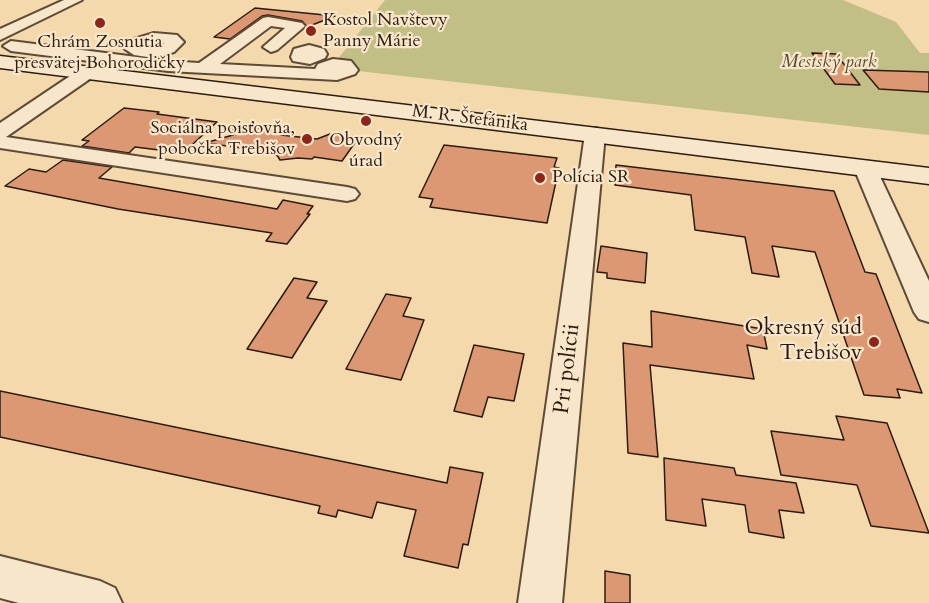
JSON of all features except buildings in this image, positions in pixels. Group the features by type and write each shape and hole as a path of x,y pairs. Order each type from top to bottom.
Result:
{"street":[{"path":"8,55 75,0"},
{"path":"203,68 268,21 297,26 302,55"},
{"path":"8,55 70,39 203,68 272,69 302,55"},
{"path":"45,44 96,64"},
{"path":"0,132 96,64 170,48 220,55 272,69 302,55"},
{"name":"M. R. Štefánika","path":"8,55 96,64 595,134 929,176"},
{"path":"220,55 302,55"},
{"name":"Pri polícii","path":"540,603 595,134"},
{"path":"0,142 347,194"},
{"path":"865,168 929,312"},
{"path":"0,577 100,603"}],"green space":[{"name":"Mestský park","path":"385,0 843,0 896,22 920,53 929,53 929,135 358,71 341,78 321,80"}],"place":[{"name":"Chrám Zosnutia presvätej Bohorodičky","path":"100,23"},
{"name":"Kostol Navštevy Panny Márie","path":"311,31"},
{"name":"Obvodný úrad","path":"366,121"},
{"name":"Sociálna poisťovňa, pobočka Trebišov","path":"307,139"},
{"name":"Polícia SR","path":"540,178"},
{"name":"Okresný súd Trebišov","path":"874,342"}]}
